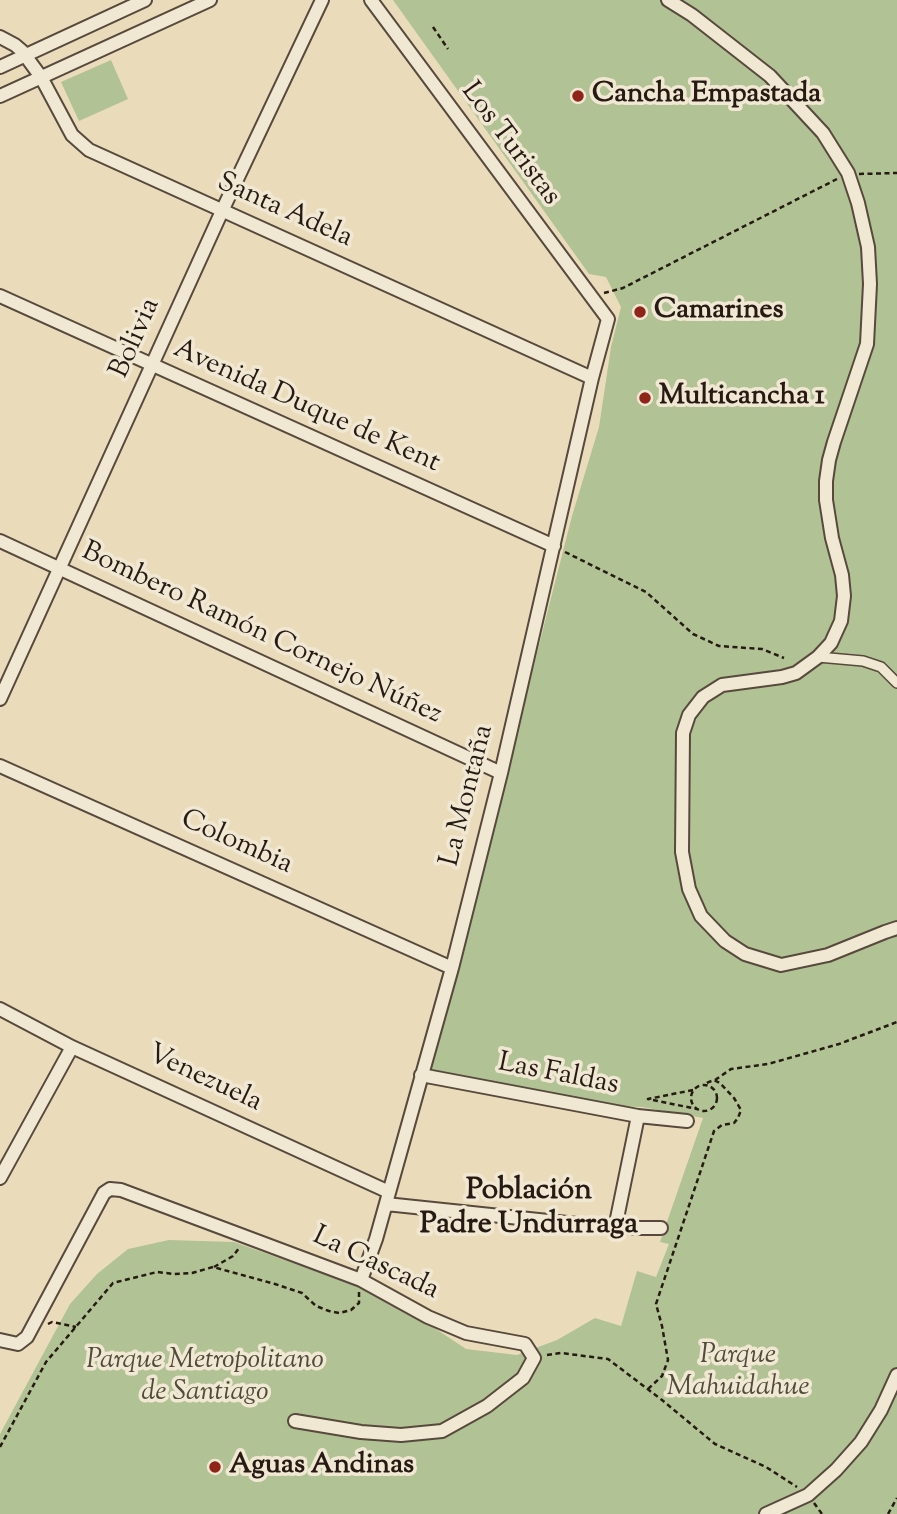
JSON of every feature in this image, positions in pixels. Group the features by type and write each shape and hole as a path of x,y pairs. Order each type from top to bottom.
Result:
{"street":[{"path":"0,67 145,0"},
{"path":"0,96 210,0"},
{"name":"Bolivia","path":"0,699 222,211 322,0"},
{"name":"Los Turistas","path":"371,0 608,319"},
{"path":"668,0 692,15 769,76 823,133 848,173 858,203 868,247 870,284 867,345 829,460 826,500 842,575 844,596 841,621 831,643 818,657 796,673 722,685 703,697 689,715 683,733 682,852 688,889 701,916 724,941 745,954 780,965 828,955 897,928"},
{"name":"Santa Adela","path":"0,37 15,45 25,55 41,77 67,128 83,146 592,378"},
{"name":"Avenida Duque de Kent","path":"0,296 554,546"},
{"name":"La Montaña","path":"361,1280 452,968 608,319"},
{"name":"Bombero Ramón Cornejo Núñez","path":"0,541 500,773"},
{"path":"818,657 863,661 881,667 897,683"},
{"name":"Colombia","path":"0,766 452,968"},
{"name":"Venezuela","path":"0,1009 72,1047 387,1198 615,1228 661,1227"},
{"path":"0,1178 72,1047"},
{"name":"Las Faldas","path":"421,1075 638,1116 687,1121"},
{"path":"615,1228 638,1116"},
{"name":"La Cascada","path":"23,1340 104,1193 110,1189 121,1189 361,1280 428,1317 466,1333 525,1344 534,1358"},
{"path":"0,1340 8,1343 23,1340"},
{"path":"295,1421 360,1432 401,1435 442,1431 487,1406 523,1378 534,1358"},
{"path":"766,1514 808,1495 836,1470 861,1442 881,1410 897,1375"}],"path":[{"path":"433,27 448,49"},
{"path":"591,296 623,288 848,173 897,173"},
{"path":"554,546 601,572 646,592 693,634 719,646 762,649 784,658"},
{"path":"704,1084 715,1090 717,1098 706,1111 648,1099 693,1090 731,1069 768,1064 804,1054 897,1022"},
{"path":"648,1389 662,1376 668,1360 656,1304 714,1131 722,1125 733,1123 741,1110 734,1098 714,1080"},
{"path":"693,1090 691,1102 697,1109"},
{"path":"0,1447 46,1362 113,1283 157,1272 192,1273 214,1267 233,1255 247,1237"},
{"path":"214,1267 302,1293 316,1306 339,1313 351,1310 359,1303 361,1280"},
{"path":"23,1340 52,1322 76,1327"},
{"path":"534,1358 561,1353 608,1359 715,1444 766,1467 808,1495 822,1514"},
{"path":"888,1514 897,1499"}],"green space":[{"name":"Parque Mahuidahue","path":"393,0 897,0 897,1514 0,1514 0,1434 70,1304 97,1274 128,1249 169,1240 234,1242 366,1289 466,1349 517,1355 557,1340 595,1318 621,1326 637,1271 656,1277 669,1244 660,1242 703,1118 642,1107 607,1106 430,1073 572,516 599,427 611,347 621,307 606,277 589,274"},
{"path":"111,60 128,99 79,121 61,82"}],"place":[{"name":"Cancha Empastada","path":"578,96"},
{"name":"Camarines","path":"640,312"},
{"name":"Multicancha 1","path":"645,398"},
{"name":"Aguas Andinas","path":"215,1467"}],"district":[{"name":"Población Padre Undurraga","path":"529,1210"}],"park label":[{"name":"Parque Metropolitano de Santiago","path":"205,1378"}]}
